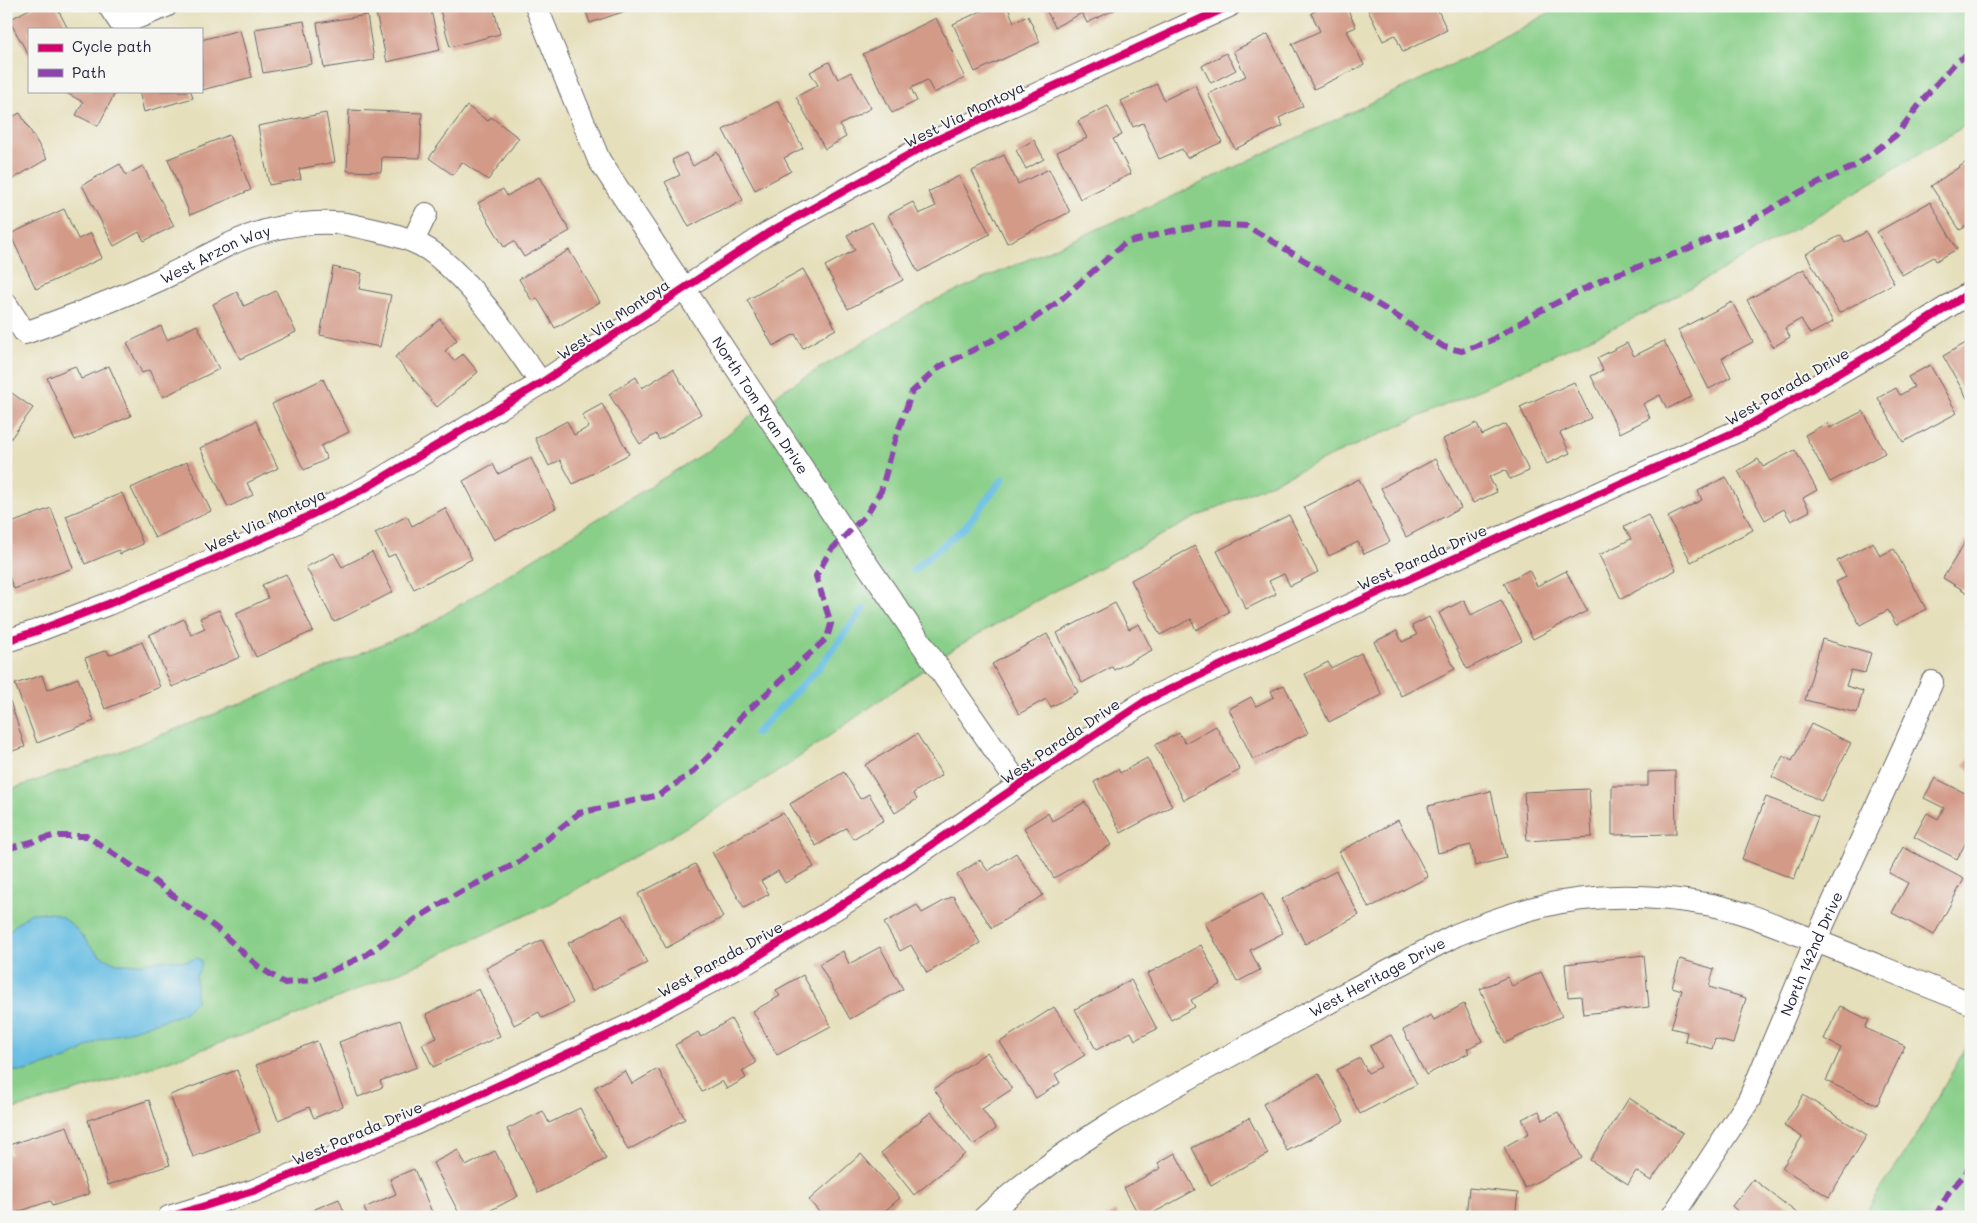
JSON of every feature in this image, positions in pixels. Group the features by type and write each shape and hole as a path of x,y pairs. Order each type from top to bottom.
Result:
{"street":[{"path":"115,15 166,6"},
{"name":"North Tom Ryan Drive","path":"536,6 599,160 841,526 1019,785"},
{"name":"West Via Montoya","path":"6,641 108,604 274,533 364,489 541,383 768,233 930,143 1228,6"},
{"path":"413,241 426,214"},
{"name":"West Arzon Way","path":"6,304 25,333 102,306 172,274 232,243 270,230 303,224 337,223 397,235 413,241 436,254 473,291 493,315 541,383"},
{"name":"West Parada Drive","path":"169,1217 262,1188 412,1125 628,1026 748,962 848,901 1147,700 1310,623 1744,428 1892,342 1971,292"},
{"name":"North 142nd Drive","path":"1672,1217 1749,1100 1816,940 1932,682"},
{"name":"West Heritage Drive","path":"985,1217 1046,1165 1110,1122 1456,935 1496,919 1540,906 1579,900 1653,898 1713,906 1816,940 1971,1003"}],"green space":[{"path":"1561,6 1971,6 1971,122 1805,223 1645,313 1194,518 1036,601 953,649 785,767 671,836 546,906 419,964 280,1022 111,1081 6,1111 6,791 113,754 260,696 427,625 707,451 782,391 926,304 1171,197 1474,54"},
{"path":"1971,1038 1971,1217 1862,1217 1914,1140"}],"water":[{"path":"31,913 48,913 60,916 75,927 101,955 122,964 167,960 187,961 196,958 201,960 201,967 196,976 196,1001 183,1014 101,1040 67,1059 26,1071 6,1071 6,934"}],"building":[{"path":"35,6 56,6 67,28 28,28 28,54 9,20"},
{"path":"408,6 430,6 440,50 387,62 376,13"},
{"path":"439,6 493,6 500,34 450,47"},
{"path":"584,6 637,6 637,7 590,23"},
{"path":"992,6 1007,6 1014,22 1028,16 1040,42 975,72 953,24"},
{"path":"1044,6 1115,6 1116,9 1087,23 1082,13 1055,27"},
{"path":"1326,6 1346,6 1356,27 1347,31 1364,65 1314,89 1292,44 1320,31 1311,13"},
{"path":"1366,6 1436,6 1447,30 1403,52 1395,35 1383,41"},
{"path":"1484,6 1496,6 1487,11"},
{"path":"367,15 374,60 324,68 317,23"},
{"path":"936,18 965,78 934,93 927,80 911,88 917,101 892,113 863,54"},
{"path":"304,21 312,64 263,73 255,29"},
{"path":"240,30 252,77 202,90 202,40"},
{"path":"1268,34 1303,106 1279,118 1283,126 1235,149 1208,94 1246,76 1233,51"},
{"path":"1226,53 1236,70 1211,83 1202,66"},
{"path":"829,62 838,79 851,72 871,108 840,125 846,137 825,149 796,97 818,85 810,72"},
{"path":"1157,84 1164,100 1195,85 1222,142 1187,158 1182,149 1159,159 1143,123 1133,127 1121,101"},
{"path":"65,92 115,92 98,126 76,115 83,102"},
{"path":"139,92 191,92 193,98 144,112"},
{"path":"778,101 803,148 784,158 791,171 755,190 723,130"},
{"path":"467,106 488,121 491,117 519,138 488,180 462,162 453,175 429,158"},
{"path":"1108,106 1122,135 1113,139 1131,174 1080,199 1057,152 1087,138 1078,121"},
{"path":"349,110 422,113 420,158 382,157 381,172 347,171"},
{"path":"20,113 47,159 6,183 6,120"},
{"path":"326,113 335,162 299,169 301,179 269,185 258,126"},
{"path":"229,135 251,190 190,215 168,159"},
{"path":"1034,140 1044,159 1026,169 1016,150"},
{"path":"717,152 743,200 689,227 665,182 680,175 672,160 686,153 693,166"},
{"path":"1004,155 1018,184 1049,169 1070,212 1007,243 972,171"},
{"path":"1971,159 1971,223 1960,230 1931,186"},
{"path":"120,164 126,175 143,166 174,226 144,241 139,232 114,246 82,185"},
{"path":"959,176 990,234 918,272 888,215 913,202 919,214 936,206 928,192"},
{"path":"539,177 570,231 524,257 514,241 504,247 478,203 503,189 507,196"},
{"path":"1930,202 1957,249 1936,261 1934,257 1902,275 1877,232"},
{"path":"64,209 78,239 91,233 102,258 36,289 10,234"},
{"path":"872,222 903,280 848,309 825,266 855,250 847,235"},
{"path":"1866,232 1894,283 1839,313 1806,254 1841,235 1845,243"},
{"path":"569,250 600,302 555,328 537,298 532,301 519,279"},
{"path":"333,267 362,273 359,289 391,295 380,347 320,335"},
{"path":"803,269 836,329 803,348 795,334 773,346 747,300"},
{"path":"1804,269 1833,322 1810,334 1801,319 1785,328 1790,337 1773,347 1747,300"},
{"path":"276,291 296,332 240,359 213,304 237,292 244,306"},
{"path":"1732,302 1753,342 1722,358 1731,377 1709,389 1678,330"},
{"path":"440,319 457,340 445,351 454,361 463,354 478,372 437,407 395,357"},
{"path":"197,325 219,369 163,397 149,370 142,373 127,343 161,326 167,340"},
{"path":"1664,341 1692,396 1667,409 1660,395 1643,404 1650,418 1620,433 1591,376 1603,370 1597,358 1627,343 1634,356"},
{"path":"1966,343 1971,351 1971,405 1943,356"},
{"path":"1930,365 1957,413 1903,442 1878,398 1896,388 1900,395 1914,387 1908,377"},
{"path":"75,366 81,379 109,366 131,416 75,440 47,378"},
{"path":"673,369 701,414 659,440 656,434 640,444 609,394 636,377 642,388"},
{"path":"323,379 349,432 321,446 327,459 304,470 272,404"},
{"path":"1574,382 1591,418 1560,433 1570,453 1547,464 1520,407"},
{"path":"6,389 33,408 6,445"},
{"path":"602,404 629,454 573,484 560,460 549,466 535,438 567,421 574,435 589,427 582,415"},
{"path":"1863,411 1885,453 1830,482 1805,435 1827,423 1830,428"},
{"path":"256,421 278,468 247,483 253,495 228,507 200,448"},
{"path":"1477,423 1482,435 1506,424 1529,471 1510,479 1505,470 1489,477 1497,492 1473,503 1443,439"},
{"path":"1795,450 1817,490 1803,498 1810,511 1791,521 1784,509 1765,520 1738,471 1758,459 1763,467"},
{"path":"531,458 556,508 494,540 463,481 493,464 498,474"},
{"path":"1435,459 1461,508 1406,537 1381,488"},
{"path":"187,462 211,511 155,538 131,488"},
{"path":"1726,477 1753,530 1691,562 1668,517 1702,500 1698,491"},
{"path":"1359,479 1390,542 1364,554 1358,542 1329,556 1304,507"},
{"path":"122,493 143,544 120,554 119,550 85,564 66,516"},
{"path":"51,508 73,568 14,589 6,569 6,525"},
{"path":"445,508 472,559 414,589 395,554 388,557 375,533 407,516 412,526"},
{"path":"1289,515 1318,572 1290,586 1284,574 1269,581 1276,594 1246,609 1217,551"},
{"path":"1648,515 1676,570 1621,599 1599,555 1631,539 1624,527"},
{"path":"1967,539 1971,542 1971,595 1943,578"},
{"path":"1873,542 1880,556 1894,549 1926,609 1896,625 1888,610 1860,625 1836,582 1846,577 1837,561"},
{"path":"1195,546 1229,612 1196,630 1191,619 1160,635 1131,580"},
{"path":"372,552 393,592 334,622 306,567 334,553 342,567"},
{"path":"1529,570 1537,586 1566,571 1587,611 1533,639 1504,583"},
{"path":"286,574 313,631 256,657 236,613 268,598 262,585"},
{"path":"1464,600 1471,615 1501,600 1522,641 1467,669 1439,613"},
{"path":"1115,603 1129,629 1139,624 1152,650 1114,670 1112,667 1082,683 1057,633"},
{"path":"219,610 240,657 172,687 149,635 184,619 191,635 205,629 200,618"},
{"path":"1429,617 1455,669 1401,696 1374,642 1397,631 1402,642 1417,635 1412,626"},
{"path":"1047,634 1078,692 1051,707 1046,699 1019,714 992,664"},
{"path":"1822,639 1871,653 1865,673 1851,670 1846,686 1863,691 1857,713 1805,700"},
{"path":"142,642 160,687 105,709 85,658 107,650 109,655"},
{"path":"1361,653 1382,695 1329,722 1305,674 1328,662 1331,668"},
{"path":"42,675 47,690 78,678 94,721 37,743 15,684"},
{"path":"1284,685 1308,733 1253,760 1229,709 1251,697 1256,706 1274,697 1271,691"},
{"path":"10,701 25,747 6,753 6,702"},
{"path":"1811,724 1851,743 1821,801 1772,777 1783,756 1792,761"},
{"path":"1216,726 1240,770 1184,800 1155,745 1179,733 1185,743"},
{"path":"917,734 942,775 913,793 917,799 895,813 865,765"},
{"path":"1971,756 1971,771 1964,765"},
{"path":"1147,758 1172,806 1121,833 1094,782 1118,769 1120,773"},
{"path":"1675,771 1676,834 1612,835 1612,786 1648,786 1648,772"},
{"path":"844,772 860,799 869,794 884,820 853,839 846,828 816,846 790,804"},
{"path":"1935,778 1971,796 1971,833 1957,859 1914,837 1927,813 1938,819 1944,808 1924,798"},
{"path":"1589,789 1592,837 1527,841 1524,792"},
{"path":"1491,791 1506,858 1475,866 1471,845 1438,853 1428,806"},
{"path":"1766,797 1818,817 1794,879 1742,859"},
{"path":"1085,802 1111,845 1054,878 1024,828 1048,813 1052,821"},
{"path":"783,813 814,867 785,883 778,871 761,881 769,894 744,908 712,852"},
{"path":"1398,820 1428,877 1369,908 1339,852"},
{"path":"1903,847 1964,879 1934,935 1892,913 1908,883 1889,873"},
{"path":"1016,853 1043,895 992,928 957,875 980,860 988,871"},
{"path":"695,864 723,917 666,948 638,894"},
{"path":"1336,871 1359,915 1305,944 1282,899"},
{"path":"1262,893 1283,933 1250,950 1260,970 1237,982 1205,923"},
{"path":"953,896 980,943 927,973 911,945 900,951 884,923 917,905 922,913"},
{"path":"623,915 647,963 592,991 568,943"},
{"path":"542,940 573,1003 542,1018 539,1012 514,1025 486,968"},
{"path":"1201,945 1221,984 1191,1000 1195,1007 1171,1020 1147,974"},
{"path":"880,947 903,989 850,1019 819,964 843,951 849,964"},
{"path":"1644,955 1649,1007 1583,1014 1581,996 1568,997 1565,964"},
{"path":"1680,959 1714,969 1709,987 1746,998 1733,1044 1715,1039 1712,1049 1685,1041 1687,1032 1671,1028 1682,990 1672,987"},
{"path":"1541,972 1562,1016 1505,1043 1480,989 1507,977 1512,986"},
{"path":"803,975 831,1026 777,1055 753,1011 780,996 776,990"},
{"path":"1131,980 1157,1029 1135,1040 1131,1032 1096,1050 1075,1009"},
{"path":"479,989 500,1036 433,1067 422,1044 437,1038 426,1014"},
{"path":"1464,1004 1482,1041 1467,1049 1469,1053 1426,1075 1403,1030 1431,1015 1434,1020"},
{"path":"1840,1006 1869,1020 1865,1028 1905,1046 1877,1105 1826,1081 1841,1048 1824,1039"},
{"path":"1054,1007 1085,1055 1055,1074 1060,1083 1036,1098 1000,1042"},
{"path":"731,1019 756,1063 742,1071 746,1078 727,1089 722,1081 702,1092 675,1045 698,1032 701,1037"},
{"path":"400,1020 417,1067 380,1081 383,1087 358,1097 339,1042"},
{"path":"1391,1035 1417,1084 1360,1114 1337,1070 1360,1058 1368,1073 1381,1067 1370,1046"},
{"path":"317,1041 343,1106 314,1118 309,1107 278,1120 256,1065"},
{"path":"987,1052 1012,1089 982,1109 996,1129 973,1145 934,1089"},
{"path":"658,1069 685,1119 628,1150 595,1087 625,1071 632,1084"},
{"path":"237,1070 260,1132 193,1157 170,1095"},
{"path":"1319,1074 1344,1121 1287,1151 1263,1104"},
{"path":"1803,1095 1867,1135 1829,1197 1782,1168 1802,1137 1784,1126"},
{"path":"1629,1098 1683,1133 1651,1181 1636,1171 1628,1184 1590,1160"},
{"path":"149,1100 170,1165 108,1185 88,1120"},
{"path":"580,1108 606,1159 538,1193 507,1129 543,1111 549,1123"},
{"path":"1539,1111 1543,1120 1558,1112 1582,1158 1525,1188 1504,1147 1529,1133 1522,1119"},
{"path":"931,1112 965,1154 914,1195 881,1153"},
{"path":"1249,1118 1268,1154 1211,1185 1192,1148"},
{"path":"67,1126 89,1194 52,1206 50,1201 9,1215 6,1207 6,1155 11,1154 9,1145"},
{"path":"458,1150 466,1166 495,1151 518,1196 478,1217 461,1217 433,1163"},
{"path":"1175,1153 1195,1190 1146,1217 1140,1217 1124,1188 1161,1168 1158,1163"},
{"path":"861,1154 900,1198 878,1217 823,1217 809,1200"},
{"path":"414,1169 434,1217 368,1217 364,1208 396,1194 390,1179"},
{"path":"1753,1179 1802,1217 1744,1217 1732,1206"},
{"path":"1469,1188 1518,1193 1515,1217 1466,1217"},
{"path":"339,1199 346,1217 318,1217 315,1209"},
{"path":"1115,1211 1119,1217 1105,1217"}],"waterway":[{"path":"913,570 964,528 1003,479"},
{"path":"756,733 818,669 863,609"}],"marked path":[{"path":"6,849 53,836 87,836 150,878 216,928 259,967 284,983 312,980 366,955 416,919 462,891 519,862 579,813 659,795 693,772 721,744 742,716 827,638 831,624 816,576 830,551 866,515 881,491 895,440 912,392 939,367 1029,322 1058,302 1125,243 1209,224 1247,226 1392,313 1444,347 1462,351 1490,341 1538,312 1606,278 1680,252 1747,223 1800,192 1857,165 1896,135 1930,91 1956,62 1971,53"},
{"path":"1935,1217 1949,1192 1966,1173 1971,1160"}],"cycle path":[{"path":"6,641 108,604 187,571 274,533 364,489 541,383 768,233 930,143 1229,6"},
{"path":"169,1217 253,1191 412,1125 628,1026 748,962 864,891 1147,700 1311,623 1744,428 1892,342 1971,292"}]}
